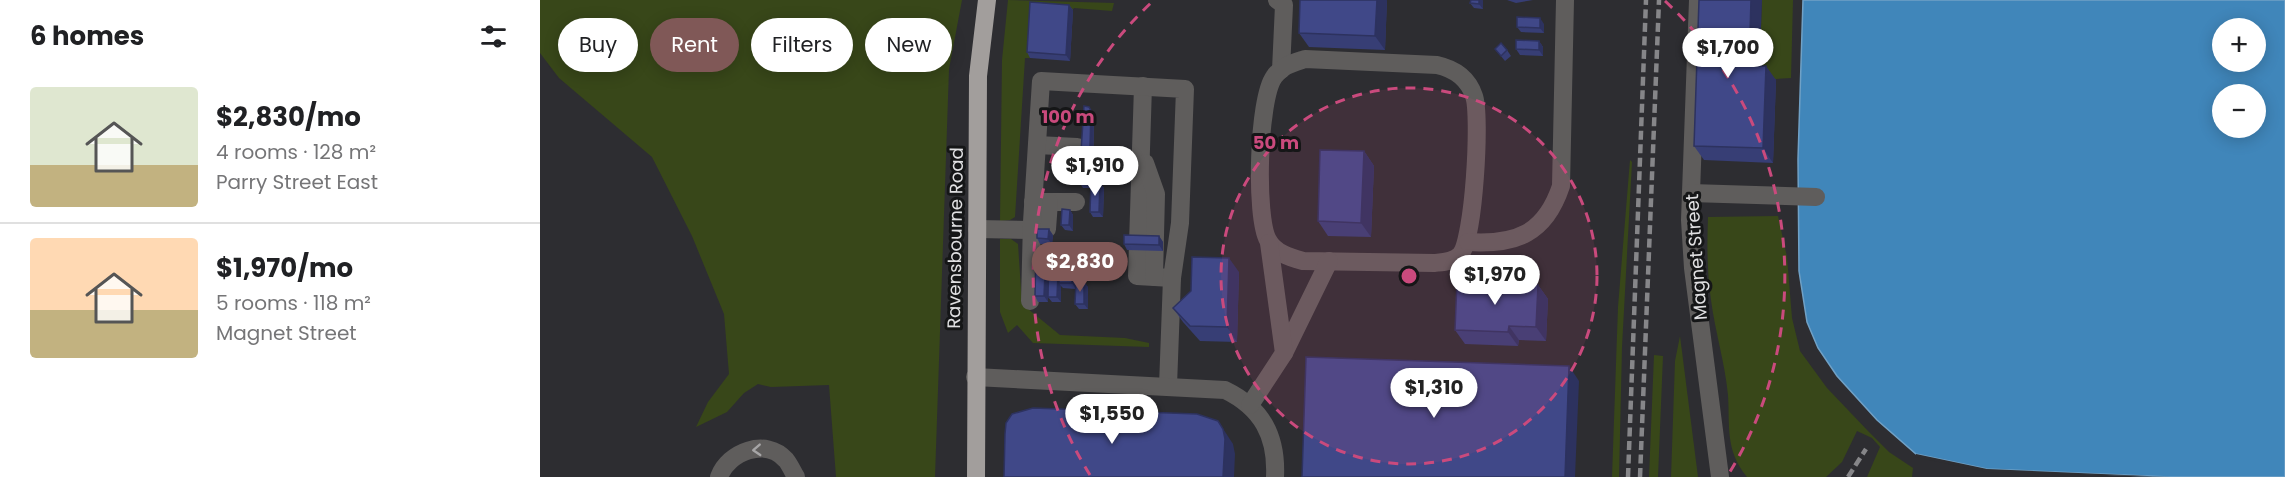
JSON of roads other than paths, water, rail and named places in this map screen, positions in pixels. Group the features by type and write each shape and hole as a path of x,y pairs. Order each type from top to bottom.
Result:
{"highway":[{"name":"Ravensbourne Road","path":"975,477 978,76 987,0"}],"street":[{"path":"1277,0 1284,5 1281,70"},
{"path":"1468,242 1491,243 1516,238 1539,226 1553,208 1561,186 1565,0"},
{"name":"Magnet Street","path":"1698,0 1691,193 1693,268 1720,477"},
{"path":"1269,243 1283,255 1303,261 1448,262 1460,255 1468,242 1477,116 1474,96 1466,80 1452,68 1437,65 1305,59 1288,64 1274,76 1266,94 1263,116 1261,225 1269,243 1284,353"},
{"path":"1030,301 1041,202 1037,145 1041,81 1185,89 1179,232 1162,277 1168,386"},
{"path":"1143,86 1137,276 1162,277"},
{"path":"1037,145 1077,147"},
{"path":"1691,193 1816,197"},
{"path":"1041,202 1076,202"},
{"path":"976,229 1039,229"},
{"path":"1250,405 1284,353 1329,261"},
{"path":"975,377 1225,390 1250,405 1259,414 1272,439 1275,477"},
{"path":"719,477 722,468 743,451 765,448 785,459 796,477"}],"water":[{"path":"1803,0 2285,0 2285,477 2170,477 1987,469 1916,454 1877,420 1837,376 1818,348 1807,322 1799,271 1798,159"}],"railway":[{"path":"1628,477 1646,0"},
{"path":"1640,477 1659,0"},
{"path":"1848,477 1866,449"}]}
